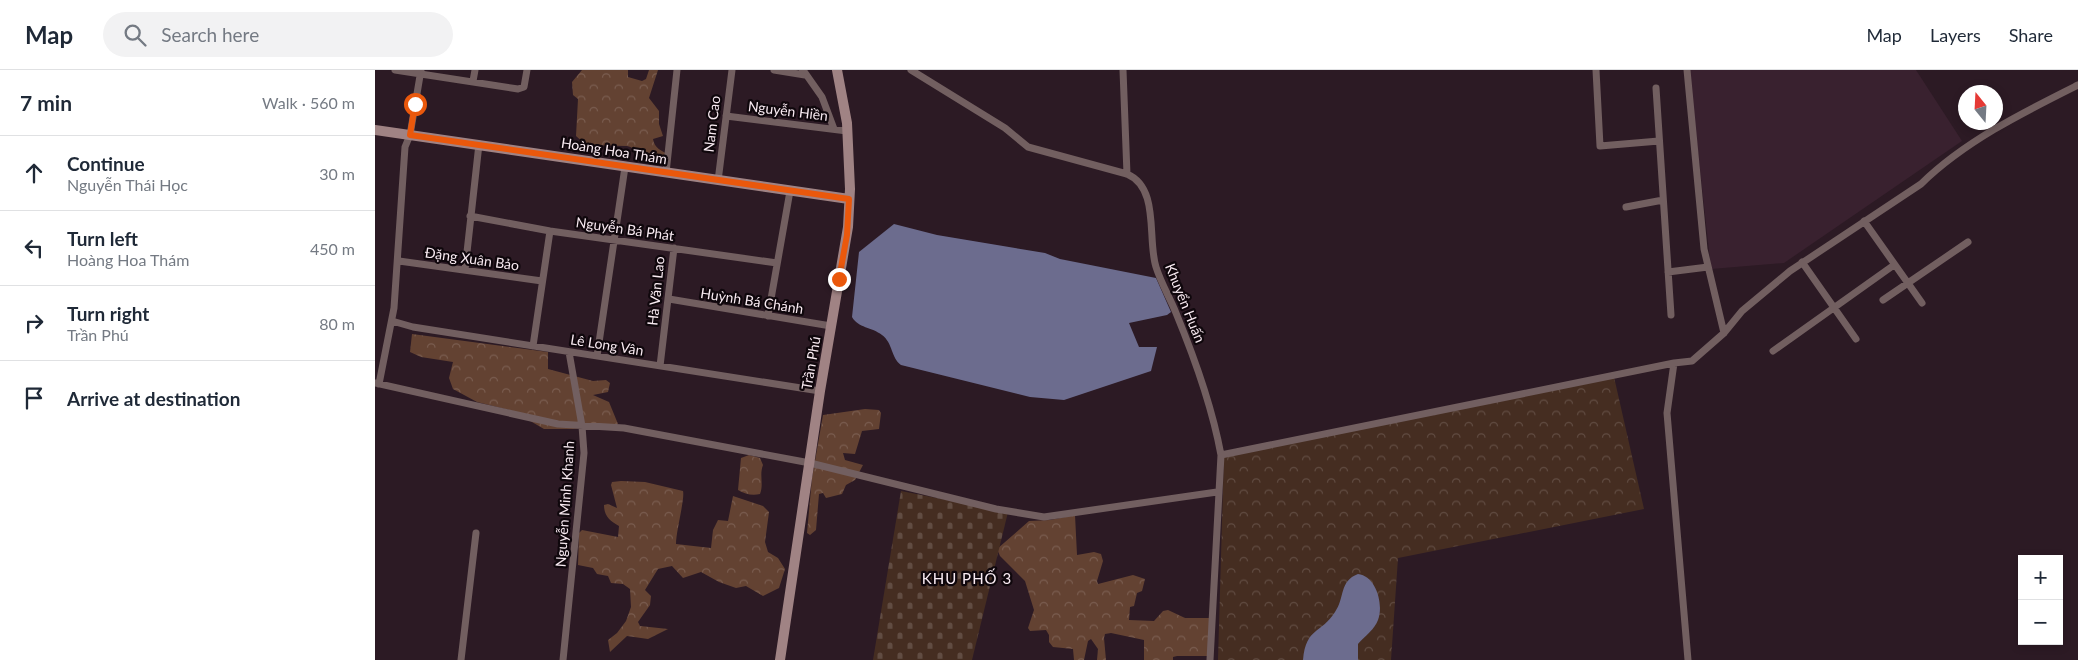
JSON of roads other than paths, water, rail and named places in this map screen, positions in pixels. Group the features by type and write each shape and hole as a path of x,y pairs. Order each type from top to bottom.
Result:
{"main road":[{"name":"Trần Phú","path":"779,660 820,391 847,235 849,199 847,131 837,70"},
{"name":"Hoàng Hoa Thám","path":"375,130 479,144 666,174 849,199"}],"street":[{"path":"395,70 420,72 518,89 524,87 527,70"},
{"path":"473,81 475,70"},
{"path":"666,174 677,70"},
{"name":"Nam Cao","path":"718,181 732,70"},
{"path":"774,70 804,72 822,98 834,129"},
{"name":"Khuyển Huấn","path":"911,70 923,73 1005,128 1028,147 1127,174 1136,178 1144,187 1149,205 1156,268 1179,320 1209,404 1217,431 1221,455 1217,492 1216,585 1210,660"},
{"path":"1123,70 1127,174"},
{"path":"1597,70 1600,146 1659,141"},
{"path":"1687,70 1701,225 1708,267 1724,333"},
{"path":"420,72 410,135 405,147 399,261 392,321 377,383 558,424 625,428 810,463 996,509 1044,517 1217,492"},
{"path":"1221,455 1673,363 1691,361 1724,333 1743,311 1802,262 1921,184 1938,167 1975,142 2020,115 2078,85"},
{"path":"1656,88 1671,315"},
{"name":"Nguyễn Hiền","path":"726,116 847,131"},
{"path":"465,270 479,144"},
{"path":"597,356 625,167"},
{"path":"768,316 790,191"},
{"path":"1626,207 1663,200"},
{"name":"Nguyễn Bá Phát","path":"470,216 550,231 777,264"},
{"path":"1864,221 1922,303"},
{"path":"533,346 550,231"},
{"path":"1883,300 1968,242"},
{"name":"Hà Văn Lao","path":"660,366 674,248"},
{"name":"Đặng Xuân Bảo","path":"399,261 542,281"},
{"path":"1802,262 1856,339"},
{"path":"1773,352 1894,265"},
{"path":"1668,272 1708,267"},
{"name":"Huỳnh Bá Chánh","path":"669,299 831,326"},
{"name":"Lê Long Vân","path":"392,321 413,327 820,391"},
{"name":"Nguyễn Minh Khanh","path":"563,660 583,471 582,426 569,352"},
{"path":"1673,363 1667,413 1689,660"},
{"path":"461,660 476,533"}],"water":[{"path":"894,224 937,235 1045,253 1060,259 1156,278 1171,312 1167,315 1129,323 1139,347 1157,347 1151,371 1064,400 1030,397 901,365 895,358 886,338 878,332 861,325 852,317 859,252"},
{"path":"1358,574 1370,580 1374,585 1379,599 1380,614 1372,630 1358,644 1358,660 1303,660 1307,642 1330,619 1338,607 1345,585 1352,577"}],"district":[{"name":"KHU PHỐ 3","path":"967,579"}]}
